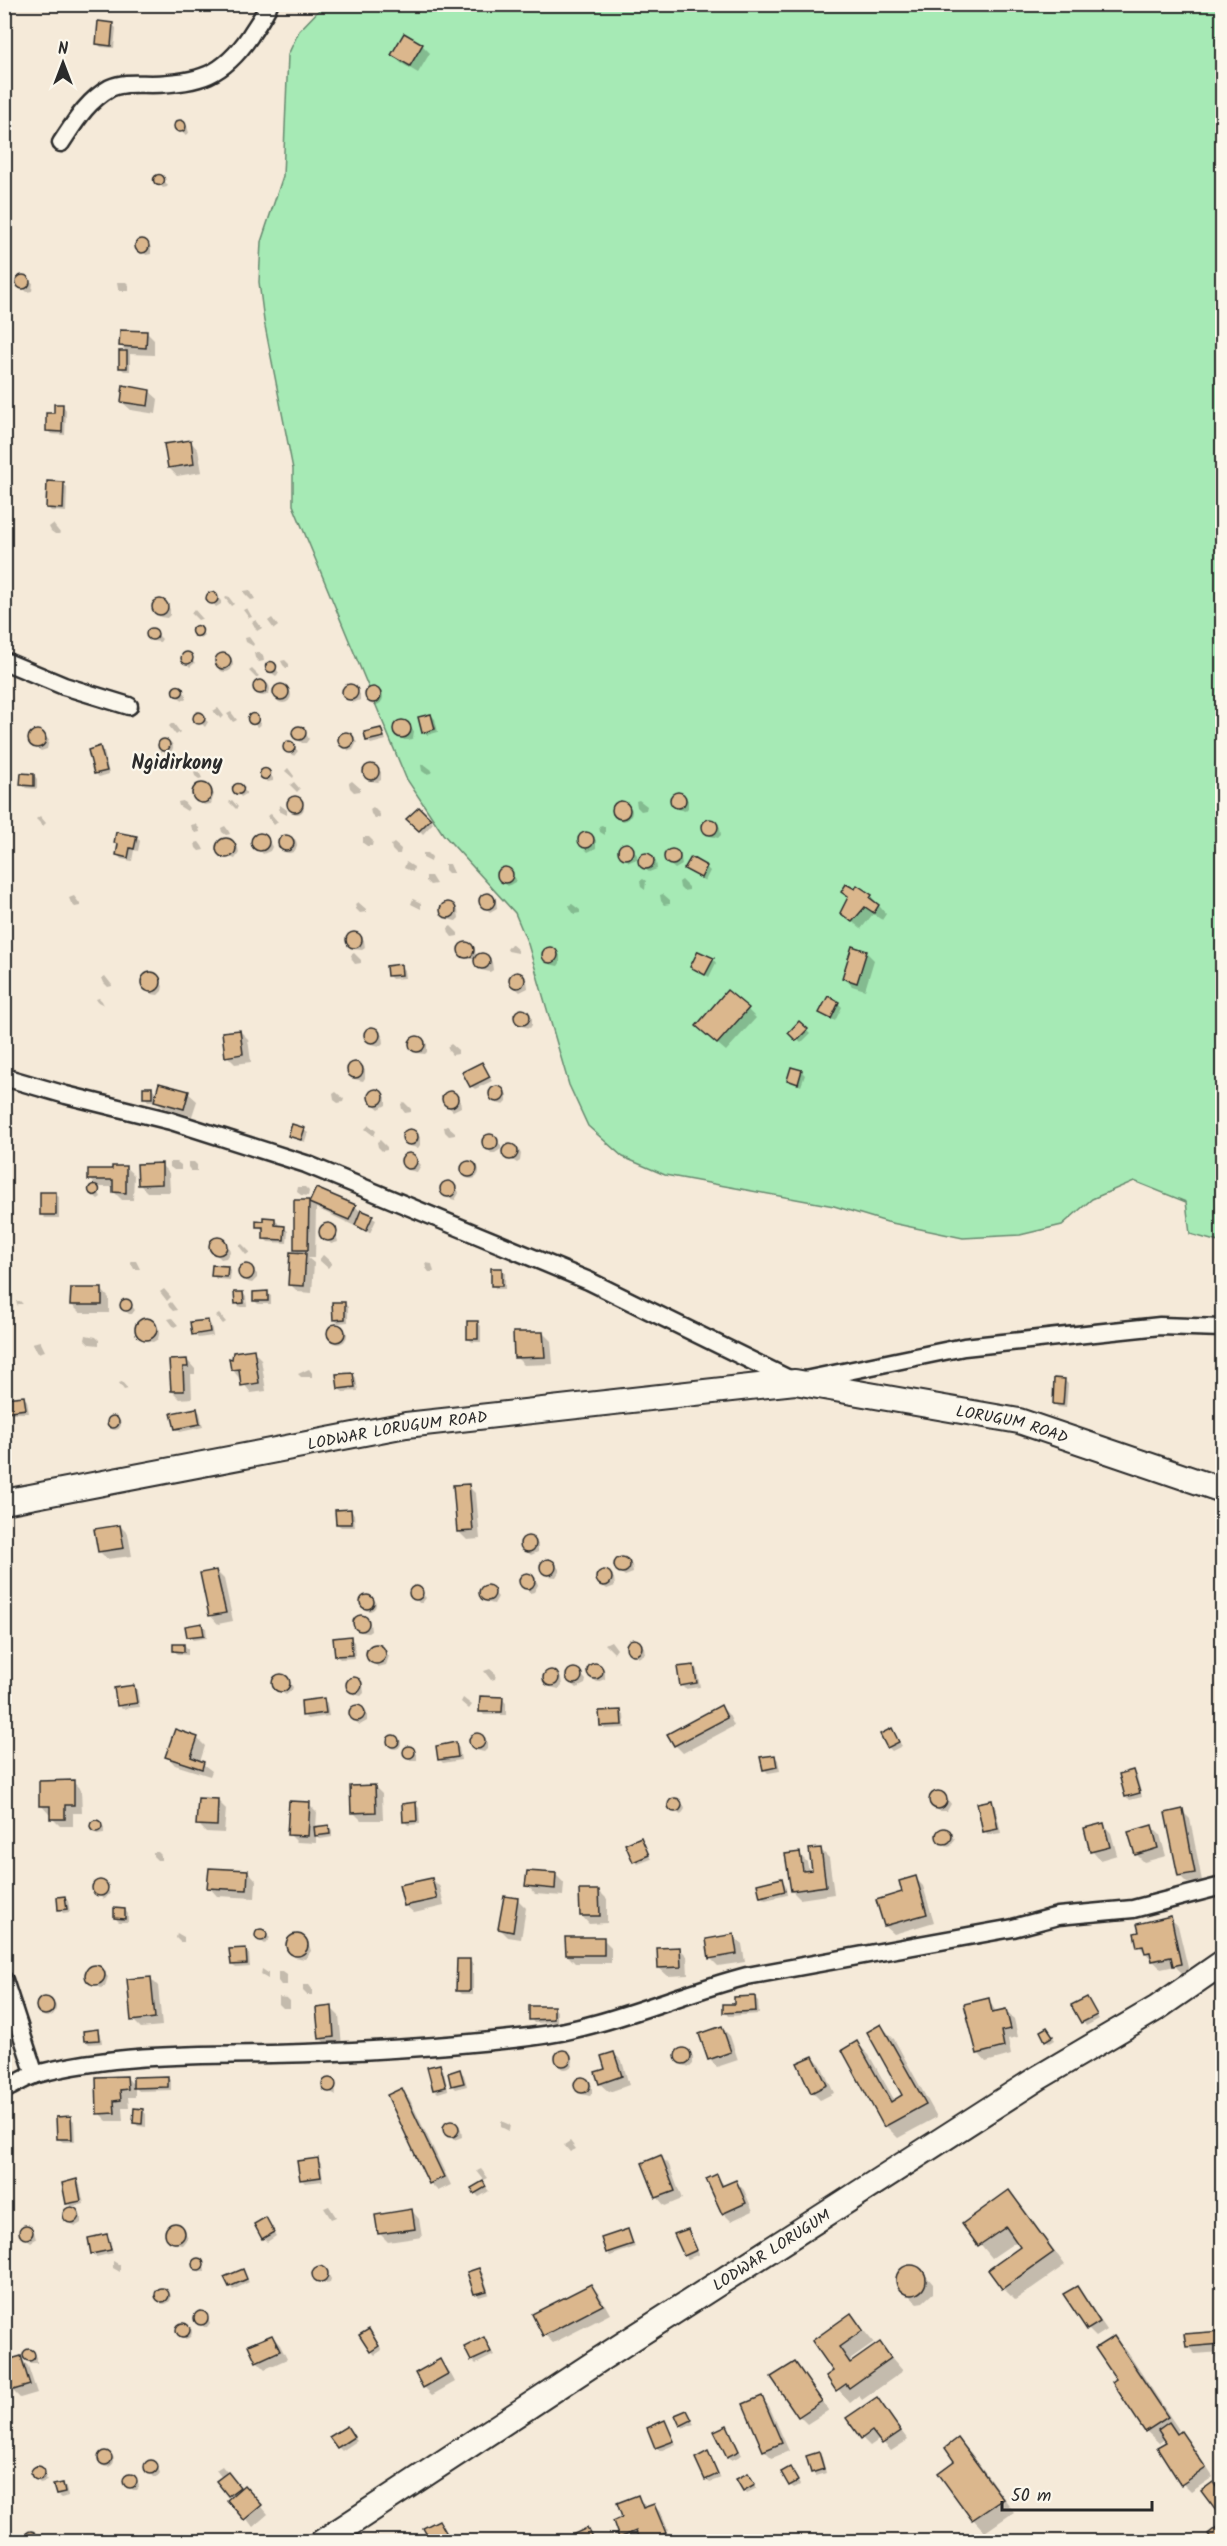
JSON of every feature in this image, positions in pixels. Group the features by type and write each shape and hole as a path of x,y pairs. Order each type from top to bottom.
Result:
{"main road":[{"name":"LORUGUM ROAD","path":"795,1382 1019,1421 1222,1490"},
{"name":"LODWAR LORUGUM ROAD","path":"4,1502 406,1425 795,1382"},
{"name":"LODWAR LORUGUM","path":"322,2541 1038,2078 1157,2008 1222,1963"}],"street":[{"path":"61,143 90,103 112,87 124,84 180,82 222,69 237,56 269,4"},
{"path":"5,661 64,687 129,706"},
{"path":"4,1077 171,1121 316,1168 589,1281 795,1382 964,1347 1160,1326 1222,1328"},
{"path":"4,2090 35,2075 126,2060 202,2054 273,2054 433,2045 531,2037 597,2023 747,1976 1012,1928 1058,1916 1133,1908 1222,1886"},
{"path":"4,1980 35,2075"}],"green space":[{"path":"324,5 1222,5 1222,1243 1190,1234 1186,1202 1134,1181 1092,1199 1062,1225 1020,1235 963,1238 887,1222 834,1206 665,1175 623,1157 588,1126 569,1085 528,944 515,913 443,834 406,778 293,505 293,469 264,321 259,282 261,242 283,176 288,55 299,31"}],"building":[{"path":"98,21 113,23 111,46 96,44"},
{"path":"404,33 423,44 410,66 391,55"},
{"path":"182,120 186,126 182,132 178,132 174,124"},
{"path":"159,175 163,176 163,184 159,185 155,184 154,180 155,176"},
{"path":"142,239 147,241 149,246 147,251 142,253 137,251 135,246 137,241"},
{"path":"20,275 26,275 30,282 26,289 20,289 16,285 16,279"},
{"path":"120,330 147,331 146,348 119,346"},
{"path":"119,351 127,351 127,368 119,368"},
{"path":"123,385 150,390 148,406 121,402"},
{"path":"54,404 63,404 62,432 46,431 46,413 54,413"},
{"path":"191,440 194,464 168,468 164,444"},
{"path":"47,481 64,482 63,509 46,508"},
{"path":"214,592 218,598 214,604 210,604 206,596"},
{"path":"160,599 168,607 160,615 152,607"},
{"path":"197,625 203,631 197,637 191,631"},
{"path":"154,628 158,634 154,640 150,640 146,632"},
{"path":"187,652 193,658 187,664 181,658"},
{"path":"223,653 229,655 231,661 229,667 223,669 217,667 215,661 217,655"},
{"path":"271,661 277,667 271,673 265,667"},
{"path":"257,680 263,680 267,687 263,694 257,694 253,690 253,684"},
{"path":"278,684 284,684 289,692 287,698 278,700 273,695 273,689"},
{"path":"350,684 358,692 350,700 342,692"},
{"path":"178,685 184,691 178,697 172,691"},
{"path":"373,687 379,689 381,695 379,701 373,703 367,701 365,695 367,689"},
{"path":"201,712 205,718 201,724 197,724 193,716"},
{"path":"253,714 257,715 257,723 253,724 249,723 248,719 249,715"},
{"path":"431,714 435,729 422,733 418,717"},
{"path":"402,720 408,723 411,729 408,735 402,738 396,735 393,729 396,723"},
{"path":"296,726 302,726 306,733 302,740 296,740 292,736 292,730"},
{"path":"381,728 384,737 366,741 364,732"},
{"path":"37,730 43,733 46,739 43,745 37,748 31,745 28,739 31,733"},
{"path":"343,732 349,732 354,740 352,746 343,748 338,743 338,737"},
{"path":"166,739 170,745 166,751 162,751 158,743"},
{"path":"289,741 295,747 289,753 283,747"},
{"path":"100,746 107,771 94,774 88,750"},
{"path":"368,764 374,764 379,772 377,778 368,780 363,775 363,769"},
{"path":"265,769 269,770 269,778 265,779 261,778 260,774 261,770"},
{"path":"21,773 34,774 34,786 20,785"},
{"path":"202,783 209,786 212,793 209,800 202,803 195,800 192,793 195,786"},
{"path":"238,783 244,789 238,795 232,789"},
{"path":"675,792 681,792 686,800 684,806 675,808 670,803 670,797"},
{"path":"295,796 303,804 295,812 287,804"},
{"path":"621,801 627,804 630,810 627,816 621,819 615,816 612,810 615,804"},
{"path":"419,807 431,819 419,831 406,819"},
{"path":"707,819 713,819 718,827 716,833 707,835 702,830 702,824"},
{"path":"116,832 137,836 134,849 130,848 128,858 116,855 118,844 114,843"},
{"path":"583,832 589,832 594,840 592,846 583,848 578,843 578,837"},
{"path":"260,833 266,836 269,842 266,848 260,851 254,848 251,842 254,836"},
{"path":"283,835 289,835 294,843 292,849 283,851 278,846 278,840"},
{"path":"226,838 233,841 236,848 233,855 226,858 219,855 216,848 219,841"},
{"path":"623,843 629,843 634,851 632,857 623,859 618,854 618,848"},
{"path":"669,849 675,849 680,857 678,863 669,865 664,860 664,854"},
{"path":"643,853 649,853 654,861 652,867 643,869 638,864 638,858"},
{"path":"691,857 707,866 701,878 684,869"},
{"path":"502,867 508,867 513,875 511,881 502,883 497,878 497,872"},
{"path":"846,884 855,889 857,885 872,895 870,898 879,905 874,913 865,907 852,922 840,913 848,897 841,892"},
{"path":"484,893 490,893 495,901 493,907 484,909 479,904 479,898"},
{"path":"445,902 451,902 456,910 454,916 445,918 440,913 440,907"},
{"path":"351,932 357,932 362,940 360,946 351,948 346,943 346,937"},
{"path":"463,942 469,942 474,950 472,956 463,958 458,953 458,947"},
{"path":"852,946 867,951 857,983 842,978"},
{"path":"547,947 553,947 558,955 556,961 547,963 542,958 542,952"},
{"path":"698,951 714,958 705,975 690,967"},
{"path":"479,953 485,953 490,961 488,967 479,969 474,964 474,958"},
{"path":"401,964 402,975 387,976 386,966"},
{"path":"151,972 158,975 161,982 158,989 151,992 144,989 141,982 144,975"},
{"path":"514,972 520,972 525,980 523,986 514,988 509,983 509,977"},
{"path":"727,990 749,1008 717,1044 696,1026"},
{"path":"828,996 839,1002 831,1019 819,1013"},
{"path":"519,1009 525,1009 530,1017 528,1023 519,1025 514,1020 514,1014"},
{"path":"799,1021 808,1029 796,1041 788,1033"},
{"path":"369,1027 375,1027 380,1035 378,1041 369,1043 364,1038 364,1032"},
{"path":"240,1030 243,1054 225,1057 222,1032"},
{"path":"414,1036 420,1036 425,1044 423,1050 414,1052 409,1047 409,1041"},
{"path":"352,1062 358,1062 363,1070 361,1076 352,1078 347,1073 347,1067"},
{"path":"482,1062 490,1077 470,1087 462,1072"},
{"path":"791,1067 802,1070 798,1084 787,1080"},
{"path":"159,1083 189,1091 184,1109 154,1101"},
{"path":"494,1086 500,1086 505,1094 503,1100 494,1102 489,1097 489,1091"},
{"path":"143,1087 152,1087 152,1098 143,1098"},
{"path":"373,1089 379,1089 384,1097 382,1103 373,1105 368,1100 368,1094"},
{"path":"447,1091 453,1091 458,1099 456,1105 447,1107 442,1102 442,1096"},
{"path":"292,1124 305,1128 301,1140 288,1136"},
{"path":"407,1129 413,1129 418,1137 416,1143 407,1145 402,1140 402,1134"},
{"path":"487,1134 493,1134 498,1142 496,1148 487,1150 482,1145 482,1139"},
{"path":"507,1144 513,1144 518,1152 516,1158 507,1160 502,1155 502,1149"},
{"path":"406,1153 412,1153 417,1161 415,1167 406,1169 401,1164 401,1158"},
{"path":"466,1161 472,1161 477,1169 475,1175 466,1177 461,1172 461,1166"},
{"path":"162,1163 162,1184 138,1185 137,1164"},
{"path":"112,1166 126,1166 126,1193 113,1192 113,1180 88,1180 88,1169 112,1169"},
{"path":"445,1181 451,1181 456,1189 454,1195 445,1197 440,1192 440,1186"},
{"path":"94,1185 98,1186 98,1194 94,1195 90,1194 89,1190 90,1186"},
{"path":"316,1188 356,1205 349,1220 309,1203"},
{"path":"40,1192 56,1192 56,1215 40,1215"},
{"path":"294,1200 309,1200 308,1250 294,1250"},
{"path":"361,1210 373,1215 366,1231 355,1225"},
{"path":"263,1217 275,1218 275,1225 285,1226 284,1240 263,1239 263,1227 256,1227 256,1220 263,1221"},
{"path":"328,1223 334,1226 337,1232 334,1238 328,1241 322,1238 319,1232 322,1226"},
{"path":"214,1237 222,1237 227,1242 225,1253 214,1255 209,1250 209,1242"},
{"path":"290,1252 306,1253 304,1286 288,1285"},
{"path":"246,1264 252,1266 254,1272 252,1278 246,1280 240,1278 238,1272 240,1266"},
{"path":"212,1265 228,1266 227,1277 211,1276"},
{"path":"491,1268 502,1268 502,1286 491,1286"},
{"path":"71,1288 102,1288 102,1305 70,1305"},
{"path":"268,1291 268,1301 253,1301 253,1292"},
{"path":"234,1292 243,1292 244,1303 235,1304"},
{"path":"128,1299 131,1300 131,1310 124,1311 121,1310 120,1303 121,1300"},
{"path":"332,1302 345,1302 345,1319 333,1320"},
{"path":"146,1318 154,1321 157,1329 154,1337 146,1340 138,1337 135,1329 138,1321"},
{"path":"208,1320 210,1332 192,1335 190,1322"},
{"path":"467,1321 478,1321 478,1339 467,1339"},
{"path":"336,1324 342,1327 345,1333 342,1339 336,1342 330,1339 327,1333 330,1327"},
{"path":"513,1332 543,1332 545,1357 514,1358"},
{"path":"254,1349 259,1383 241,1386 239,1369 231,1370 229,1358 232,1359 233,1352"},
{"path":"187,1359 188,1367 183,1367 184,1391 171,1391 169,1360"},
{"path":"353,1373 355,1387 338,1389 336,1374"},
{"path":"1054,1378 1065,1379 1063,1405 1053,1404"},
{"path":"24,1396 26,1409 4,1412 4,1398"},
{"path":"197,1408 200,1424 175,1429 171,1413"},
{"path":"115,1416 119,1422 115,1428 111,1428 107,1420"},
{"path":"469,1484 473,1531 457,1532 453,1485"},
{"path":"351,1509 352,1524 336,1524 335,1510"},
{"path":"120,1525 124,1548 98,1552 94,1529"},
{"path":"525,1536 531,1536 536,1544 534,1550 525,1552 520,1547 520,1541"},
{"path":"619,1557 625,1557 630,1565 628,1571 619,1573 614,1568 614,1562"},
{"path":"545,1559 551,1559 556,1567 554,1573 545,1575 540,1570 540,1564"},
{"path":"216,1570 226,1613 209,1616 200,1573"},
{"path":"601,1570 607,1570 612,1578 610,1584 601,1586 596,1581 596,1575"},
{"path":"524,1573 530,1573 535,1581 533,1587 524,1589 519,1584 519,1578"},
{"path":"484,1585 490,1585 495,1593 493,1599 484,1601 479,1596 479,1590"},
{"path":"416,1586 421,1588 423,1593 421,1598 416,1600 411,1598 409,1593 411,1588"},
{"path":"367,1595 372,1597 374,1602 372,1607 367,1609 362,1607 360,1602 362,1597"},
{"path":"358,1615 364,1615 369,1623 367,1629 358,1631 353,1626 353,1620"},
{"path":"202,1623 204,1635 187,1637 185,1626"},
{"path":"351,1636 352,1655 335,1656 333,1638"},
{"path":"631,1639 637,1639 642,1647 640,1653 631,1655 626,1650 626,1644"},
{"path":"173,1644 184,1644 184,1652 173,1651"},
{"path":"376,1644 383,1647 386,1654 383,1661 376,1664 369,1661 366,1654 369,1647"},
{"path":"592,1663 598,1663 603,1671 601,1677 592,1679 587,1674 587,1668"},
{"path":"694,1665 697,1683 680,1686 677,1667"},
{"path":"571,1668 577,1668 582,1676 580,1682 571,1684 566,1679 566,1673"},
{"path":"548,1670 554,1670 559,1678 557,1684 548,1686 543,1681 543,1675"},
{"path":"281,1674 287,1677 290,1683 287,1689 281,1692 275,1689 272,1683 275,1677"},
{"path":"351,1677 357,1677 362,1685 360,1691 351,1693 346,1688 346,1682"},
{"path":"134,1685 137,1703 117,1706 114,1688"},
{"path":"480,1696 503,1697 502,1712 479,1712"},
{"path":"324,1698 326,1713 302,1716 301,1701"},
{"path":"354,1705 360,1705 365,1713 363,1719 354,1721 349,1716 349,1710"},
{"path":"721,1705 727,1718 674,1746 667,1734"},
{"path":"621,1710 622,1725 600,1726 599,1711"},
{"path":"892,1728 899,1742 887,1748 880,1734"},
{"path":"175,1729 198,1737 191,1757 204,1762 202,1769 165,1757"},
{"path":"474,1733 480,1733 485,1741 483,1747 474,1749 469,1744 469,1738"},
{"path":"395,1735 399,1741 395,1747 391,1747 387,1739"},
{"path":"456,1742 458,1757 438,1760 436,1746"},
{"path":"411,1746 415,1752 411,1758 407,1758 403,1750"},
{"path":"775,1755 777,1767 763,1770 760,1757"},
{"path":"1133,1770 1140,1793 1125,1797 1119,1774"},
{"path":"74,1780 74,1805 65,1805 65,1819 50,1819 50,1806 39,1806 39,1781"},
{"path":"375,1785 376,1812 351,1813 350,1786"},
{"path":"938,1791 944,1794 947,1800 944,1806 938,1809 932,1806 929,1800 932,1794"},
{"path":"198,1798 218,1799 217,1826 196,1825"},
{"path":"672,1798 678,1798 682,1805 678,1812 672,1812 668,1808 668,1802"},
{"path":"992,1800 998,1829 983,1832 977,1803"},
{"path":"289,1801 310,1802 308,1836 287,1835"},
{"path":"416,1802 417,1821 403,1822 402,1804"},
{"path":"1183,1809 1195,1873 1178,1876 1165,1813"},
{"path":"98,1820 102,1826 98,1832 94,1832 90,1824"},
{"path":"1104,1823 1110,1847 1090,1852 1084,1828"},
{"path":"329,1825 330,1834 315,1836 314,1827"},
{"path":"1152,1825 1158,1848 1135,1855 1128,1832"},
{"path":"944,1828 952,1836 944,1844 936,1836"},
{"path":"641,1837 649,1855 633,1862 625,1844"},
{"path":"821,1848 826,1886 791,1891 785,1854 800,1852 803,1871 812,1870 809,1849"},
{"path":"209,1868 248,1870 247,1890 207,1888"},
{"path":"527,1871 556,1873 555,1889 525,1886"},
{"path":"916,1876 927,1914 884,1926 876,1900 902,1892 899,1881"},
{"path":"432,1878 437,1899 404,1906 399,1885"},
{"path":"782,1878 785,1891 760,1897 757,1884"},
{"path":"100,1880 108,1888 100,1896 92,1888"},
{"path":"579,1890 599,1890 600,1916 580,1916"},
{"path":"65,1896 67,1909 58,1910 57,1897"},
{"path":"504,1896 518,1898 513,1932 498,1929"},
{"path":"114,1908 125,1909 125,1919 114,1918"},
{"path":"1171,1916 1181,1964 1173,1966 1171,1957 1152,1961 1150,1952 1145,1953 1143,1946 1137,1947 1134,1933 1139,1932 1137,1924"},
{"path":"263,1929 267,1935 263,1941 259,1941 255,1933"},
{"path":"293,1934 301,1934 308,1941 308,1949 301,1956 293,1956 286,1949 286,1941"},
{"path":"734,1934 737,1954 709,1959 706,1939"},
{"path":"565,1937 604,1937 604,1955 566,1955"},
{"path":"680,1947 681,1967 658,1968 657,1948"},
{"path":"246,1948 247,1964 231,1965 229,1949"},
{"path":"457,1959 470,1959 470,1991 456,1991"},
{"path":"95,1965 102,1968 105,1975 102,1982 95,1985 88,1982 85,1975 88,1968"},
{"path":"151,1977 155,2018 131,2021 127,1979"},
{"path":"755,1996 756,2011 723,2013 723,2004 734,2004 734,1997"},
{"path":"45,1997 51,2000 54,2006 51,2012 45,2015 39,2012 36,2006 39,2000"},
{"path":"1087,1997 1097,2015 1081,2023 1071,2005"},
{"path":"989,1998 992,2012 1006,2009 1011,2029 1001,2031 1004,2047 977,2054 964,2004"},
{"path":"332,2006 334,2037 319,2039 316,2008"},
{"path":"529,2006 554,2006 554,2019 529,2020"},
{"path":"881,2024 926,2104 884,2127 842,2050 857,2041 891,2102 902,2095 867,2032"},
{"path":"722,2026 731,2052 708,2060 699,2034"},
{"path":"1047,2027 1053,2036 1045,2041 1040,2031"},
{"path":"98,2029 99,2040 84,2041 83,2031"},
{"path":"680,2048 686,2048 691,2056 689,2062 680,2064 675,2059 675,2053"},
{"path":"560,2050 566,2050 571,2058 569,2064 560,2066 555,2061 555,2055"},
{"path":"614,2052 622,2076 599,2084 595,2072 605,2069 601,2056"},
{"path":"813,2056 827,2085 811,2093 797,2063"},
{"path":"440,2064 446,2087 433,2090 427,2067"},
{"path":"460,2069 464,2083 451,2086 448,2073"},
{"path":"127,2076 128,2089 120,2090 121,2100 114,2101 115,2113 97,2114 96,2077"},
{"path":"168,2076 168,2087 133,2088 133,2077"},
{"path":"579,2077 585,2077 590,2085 588,2091 579,2093 574,2088 574,2082"},
{"path":"329,2078 334,2080 336,2085 334,2090 329,2092 324,2090 322,2085 324,2080"},
{"path":"402,2088 444,2177 429,2184 387,2095"},
{"path":"134,2108 143,2109 142,2124 133,2123"},
{"path":"71,2116 72,2139 57,2139 56,2117"},
{"path":"448,2121 454,2121 459,2129 457,2135 448,2137 443,2132 443,2126"},
{"path":"661,2155 675,2191 656,2198 642,2163"},
{"path":"318,2158 321,2177 300,2180 297,2161"},
{"path":"717,2174 722,2186 736,2180 746,2203 722,2214 706,2179"},
{"path":"77,2179 81,2201 66,2204 62,2183"},
{"path":"483,2181 486,2187 474,2194 471,2188"},
{"path":"1009,2190 1054,2252 1002,2289 988,2270 1020,2247 1006,2227 978,2246 962,2224"},
{"path":"68,2207 74,2207 79,2215 77,2221 68,2223 63,2218 63,2212"},
{"path":"412,2209 415,2229 378,2234 375,2215"},
{"path":"266,2217 274,2232 262,2239 254,2224"},
{"path":"175,2223 182,2226 185,2233 182,2240 175,2243 168,2240 165,2233 168,2226"},
{"path":"23,2225 29,2225 33,2232 29,2239 23,2239 19,2235 19,2229"},
{"path":"628,2229 633,2244 606,2253 601,2238"},
{"path":"688,2229 697,2250 684,2256 674,2234"},
{"path":"107,2234 111,2250 91,2254 88,2238"},
{"path":"198,2258 204,2264 198,2270 192,2264"},
{"path":"911,2265 922,2269 926,2280 922,2291 911,2295 900,2291 896,2280 900,2269"},
{"path":"320,2266 326,2268 328,2274 326,2280 320,2282 314,2280 312,2274 314,2268"},
{"path":"479,2268 487,2291 474,2294 467,2272"},
{"path":"243,2269 247,2279 229,2287 224,2277"},
{"path":"591,2284 603,2305 543,2336 532,2314"},
{"path":"1077,2286 1100,2322 1087,2330 1063,2294"},
{"path":"162,2288 167,2290 169,2295 167,2300 162,2302 157,2300 155,2295 157,2290"},
{"path":"201,2311 206,2313 208,2318 206,2323 201,2325 196,2323 194,2318 196,2313"},
{"path":"851,2313 863,2330 839,2347 850,2363 880,2342 891,2358 849,2388 846,2384 836,2391 826,2376 833,2371 812,2341"},
{"path":"183,2323 188,2325 190,2330 188,2335 183,2337 178,2335 176,2330 178,2325"},
{"path":"369,2329 379,2346 370,2352 359,2335"},
{"path":"1222,2331 1222,2344 1186,2347 1184,2334"},
{"path":"272,2335 280,2351 256,2362 248,2345"},
{"path":"1114,2336 1168,2417 1145,2432 1112,2382 1116,2379 1095,2348"},
{"path":"484,2337 491,2352 471,2361 464,2347"},
{"path":"31,2349 35,2355 31,2361 27,2361 23,2353"},
{"path":"21,2356 30,2385 10,2391 4,2372 4,2361"},
{"path":"440,2359 448,2374 423,2388 415,2373"},
{"path":"795,2362 822,2401 798,2417 771,2377"},
{"path":"762,2396 782,2443 763,2451 743,2404"},
{"path":"877,2397 901,2431 882,2444 872,2431 861,2439 846,2418"},
{"path":"687,2410 692,2420 680,2426 675,2415"},
{"path":"665,2420 674,2441 655,2448 647,2428"},
{"path":"1169,2422 1177,2434 1181,2431 1206,2468 1181,2485 1157,2447 1166,2442 1158,2430"},
{"path":"727,2425 739,2451 727,2457 714,2431"},
{"path":"347,2426 354,2437 337,2448 329,2437"},
{"path":"958,2438 1003,2499 972,2520 938,2473 954,2461 945,2448"},
{"path":"105,2451 110,2453 112,2458 110,2463 105,2465 100,2463 98,2458 100,2453"},
{"path":"708,2451 718,2474 705,2480 695,2458"},
{"path":"819,2452 824,2469 811,2473 806,2456"},
{"path":"151,2460 156,2462 158,2467 156,2472 151,2474 146,2472 144,2467 146,2462"},
{"path":"35,2466 41,2466 45,2473 41,2480 35,2480 31,2476 31,2470"},
{"path":"790,2467 798,2481 789,2486 781,2472"},
{"path":"228,2472 240,2487 228,2496 216,2481"},
{"path":"748,2473 755,2484 743,2491 736,2479"},
{"path":"130,2474 135,2476 137,2481 135,2486 130,2488 125,2486 123,2481 125,2476"},
{"path":"1213,2482 1222,2495 1222,2519 1201,2491"},
{"path":"63,2483 65,2493 56,2495 53,2485"},
{"path":"244,2485 262,2505 244,2520 227,2500"},
{"path":"638,2495 643,2508 654,2504 666,2533 645,2542 640,2542 636,2531 619,2538 613,2521 622,2517 617,2503"},
{"path":"439,2520 451,2542 431,2542 423,2528"},
{"path":"1222,2523 1222,2542 1214,2542 1208,2534"},
{"path":"587,2528 594,2542 578,2542 574,2534"},
{"path":"31,2531 37,2537 31,2543 25,2537"}],"district":[{"name":"Ngidirkony","path":"177,762"}]}
